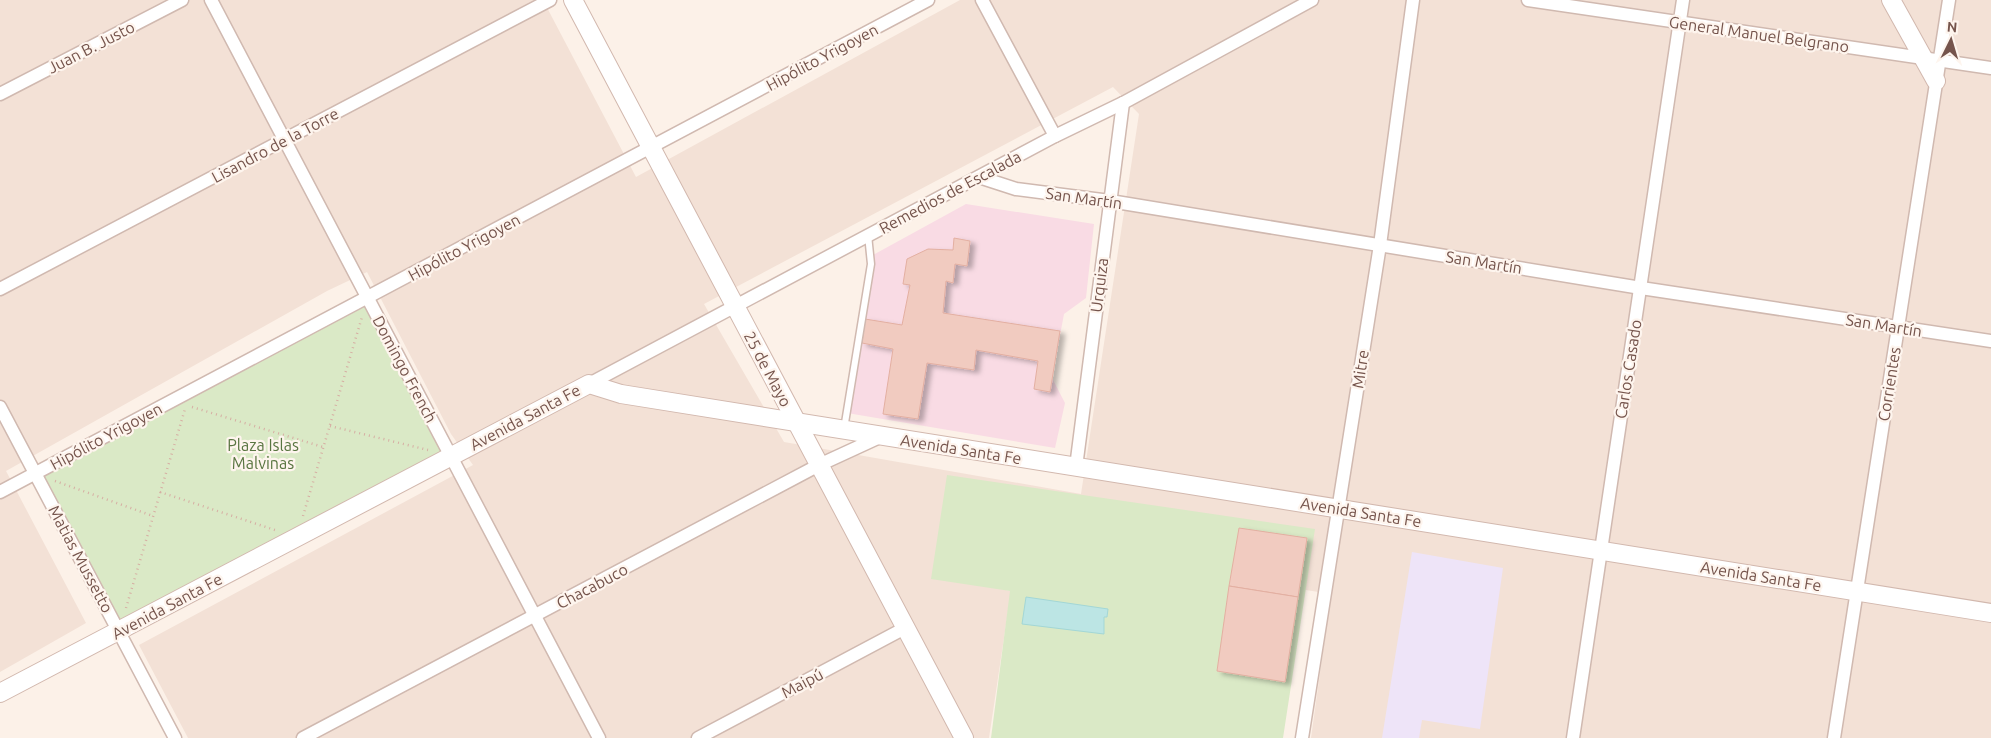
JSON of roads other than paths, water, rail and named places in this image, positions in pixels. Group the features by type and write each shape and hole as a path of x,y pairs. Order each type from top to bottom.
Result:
{"street":[{"name":"Juan B. Justo","path":"0,94 182,0"},
{"name":"Domingo French","path":"211,0 599,738"},
{"name":"Lisandro de la Torre","path":"0,289 550,0"},
{"name":"25 de Mayo","path":"574,0 734,306 964,738"},
{"name":"Hipólito Yrigoyen","path":"0,492 928,0"},
{"path":"982,0 1055,136"},
{"name":"Remedios de Escalada","path":"589,384 1055,136 1123,103 1312,0"},
{"name":"Mitre","path":"1302,738 1380,245 1413,0"},
{"name":"General Manuel Belgrano","path":"1528,0 1991,68"},
{"name":"Carlos Casado","path":"1573,738 1683,0"},
{"path":"1891,0 1931,59 1936,81"},
{"path":"1931,59 1948,0"},
{"name":"Corrientes","path":"1834,738 1936,81"},
{"name":"Urquiza","path":"1076,467 1123,103"},
{"name":"San Martín","path":"979,177 1016,189 1110,201 1641,288 1991,341"},
{"name":"Avenida Santa Fe","path":"0,693 589,384 621,394 1991,613"},
{"name":"Matias Mussetto","path":"0,407 176,738"},
{"name":"Chacabuco","path":"303,738 819,465 882,436"},
{"name":"Maipú","path":"698,738 905,628"}],"lane":[{"path":"844,430 871,264 868,235"}],"water":[{"path":"1026,597 1108,609 1107,617 1104,617 1104,634 1022,624"}],"park label":[{"name":"Plaza Islas Malvinas","path":"263,454"}]}
